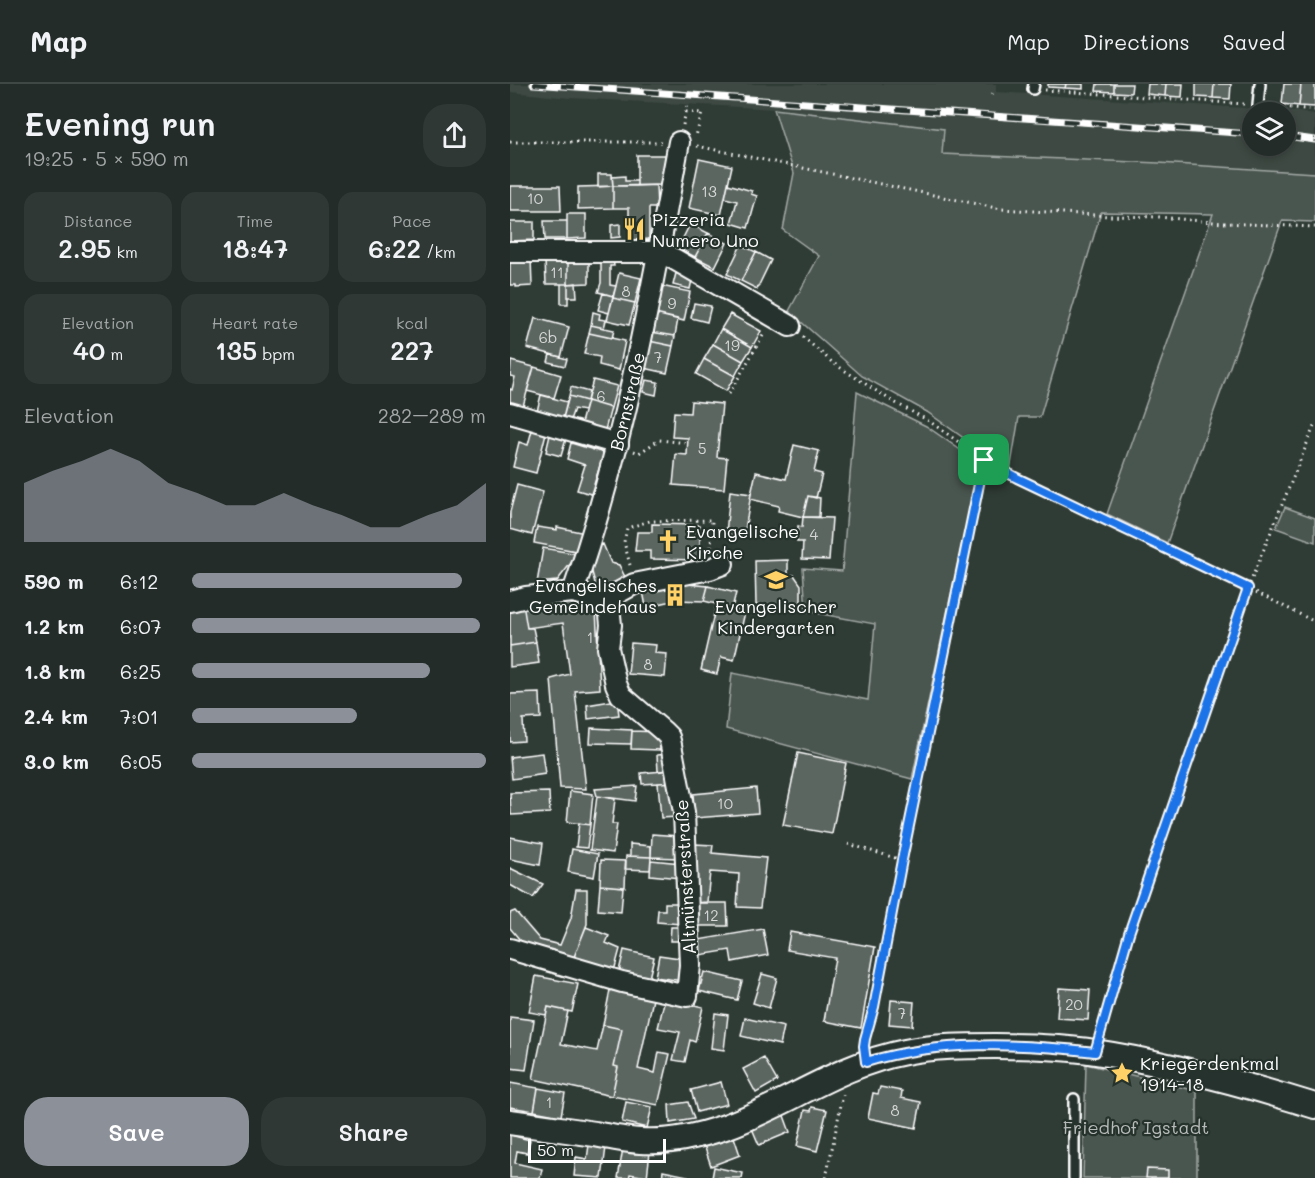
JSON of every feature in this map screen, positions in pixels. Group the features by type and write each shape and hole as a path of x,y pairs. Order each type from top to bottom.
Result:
{"street":[{"name":"Bornstraße","path":"573,592 618,444 659,252 679,142"},
{"path":"510,252 659,252 782,322"},
{"path":"510,414 618,444"},
{"path":"510,602 526,597 573,592 605,600 634,584 717,566"},
{"name":"Altmünsterstraße","path":"510,950 622,982 687,996 690,965 684,813 671,745 669,737 621,695 618,689 608,648 611,625 605,600"},
{"path":"510,1122 642,1141 672,1139 706,1132 743,1120 842,1071 866,1062 903,1052 958,1046 1048,1047 1132,1058 1315,1106"}],"lane":[{"path":"1258,102 1260,84"},
{"path":"1074,1099 1074,1178"}],"path":[{"path":"1033,86 1242,104"},
{"path":"992,88 992,95"},
{"path":"687,106 686,112 702,113 694,146 1001,209 1315,227"},
{"path":"1296,108 1315,110"},
{"path":"510,142 679,142"},
{"path":"729,394 782,322 833,363 892,401 929,421 984,460 1315,622"},
{"path":"1095,1052 1129,933 1248,588 1315,424"},
{"path":"618,444 639,453 659,440 688,443"},
{"path":"866,1062 865,1039 874,1007 984,460"},
{"path":"634,584 624,542 627,528 650,521 712,520 717,566"},
{"path":"848,844 902,860"},
{"path":"826,1178 844,1092 842,1071"}],"shaded area":[{"path":"510,84 996,84 996,92 1242,108 1242,156 1296,156 1296,112 1315,114 1315,173 1159,163 942,154 944,129 774,109 569,98 510,92"}],"green space":[{"path":"774,109 944,129 942,154 1159,163 1315,173 1315,222 1282,221 1167,543 1107,514 1213,214 1101,212 1040,417 1019,417 1010,471 927,412 862,376 789,311 819,256 783,230 794,173"},
{"path":"857,392 926,426 979,463 912,779 726,729 732,673 868,700 875,624 806,611 803,568 842,571"},
{"path":"1285,507 1315,518 1315,542 1276,528"},
{"name":"Friedhof Igstadt","path":"1086,1064 1197,1091 1197,1178 1083,1178"}],"building":[{"path":"1048,84 1066,84 1065,88 1048,87"},
{"path":"1066,84 1083,84 1083,89 1065,88"},
{"path":"1097,84 1114,84 1114,92 1096,91"},
{"path":"1114,84 1132,84 1131,93 1114,92"},
{"path":"1148,84 1166,84 1165,96 1147,94"},
{"path":"1166,84 1183,84 1182,97 1165,96"},
{"path":"1196,84 1214,84 1213,98 1196,97"},
{"path":"1214,84 1231,84 1230,99 1213,98"},
{"path":"1284,84 1301,84 1299,106 1296,106 1296,102 1282,102"},
{"path":"1301,84 1315,84 1315,107 1299,106"},
{"path":"637,155 667,155 662,185 637,186"},
{"path":"699,159 732,166 721,215 689,208"},
{"path":"598,174 612,174 613,186 598,187"},
{"path":"625,176 625,181 637,181 637,186 613,186 612,177"},
{"path":"728,184 752,191 751,194 757,196 748,228 731,223 737,201 725,198"},
{"path":"656,185 657,208 649,208 649,239 629,240 629,208 613,208 613,186"},
{"path":"510,186 560,186 561,211 510,211"},
{"path":"613,186 613,208 578,209 578,187"},
{"path":"567,214 586,214 586,238 567,239"},
{"path":"544,221 567,221 567,239 545,239"},
{"path":"510,222 534,222 534,240 510,241"},
{"path":"620,224 620,237 611,238 611,225"},
{"path":"690,224 708,233 695,257 678,248"},
{"path":"708,233 727,243 715,267 695,257"},
{"path":"741,245 756,252 741,281 727,274"},
{"path":"756,252 771,260 757,289 741,281"},
{"path":"531,258 532,286 510,285 510,259"},
{"path":"613,258 614,266 610,266 610,285 616,286 613,296 598,292 601,283 601,259"},
{"path":"568,259 568,284 546,284 545,260"},
{"path":"568,259 589,259 589,283 568,284"},
{"path":"619,273 641,278 635,303 613,298"},
{"path":"676,273 692,280 690,289 673,285"},
{"path":"576,283 577,297 568,297 568,284"},
{"path":"561,284 568,284 568,304 561,304"},
{"path":"661,286 690,292 684,321 655,314"},
{"path":"603,293 613,296 609,313 598,310"},
{"path":"613,298 635,303 629,325 607,320"},
{"path":"694,303 711,306 707,322 691,318"},
{"path":"593,312 600,314 599,319 606,320 604,328 591,325"},
{"path":"655,314 678,319 675,336 651,332"},
{"path":"730,314 761,331 752,347 721,329"},
{"path":"535,318 569,327 561,357 527,348"},
{"path":"591,325 614,330 612,338 589,333"},
{"path":"721,329 752,347 743,361 713,344"},
{"path":"651,332 675,336 673,346 649,341"},
{"path":"589,333 625,341 619,370 599,365 600,357 584,354"},
{"path":"649,341 673,346 667,373 644,368"},
{"path":"713,344 743,361 735,376 704,359"},
{"path":"550,354 567,359 565,366 548,362"},
{"path":"704,359 735,376 726,391 696,374"},
{"path":"511,361 534,367 523,406 510,403 510,389 512,390 515,377 510,376"},
{"path":"534,367 561,375 554,398 527,391"},
{"path":"593,380 617,386 611,408 587,401"},
{"path":"646,380 658,382 656,395 643,392"},
{"path":"571,387 589,392 587,401 569,396"},
{"path":"541,395 567,402 563,418 537,411"},
{"path":"569,396 587,401 584,411 574,409 570,420 563,418"},
{"path":"587,401 611,408 605,430 581,423"},
{"path":"691,401 722,404 717,457 727,458 724,489 673,485 676,454 687,455 688,438 672,437 674,412 690,413"},
{"path":"532,430 546,433 536,473 513,467 519,442 528,445"},
{"path":"550,435 566,439 561,456 546,452"},
{"path":"571,443 604,453 591,494 577,490 585,465 567,459"},
{"path":"794,445 819,451 814,472 822,474 816,498 808,496 803,517 778,511 779,506 750,499 756,472 786,479"},
{"path":"517,485 543,492 532,535 510,529 510,512"},
{"path":"730,491 751,494 744,536 726,534"},
{"path":"808,496 820,498 819,517 803,517"},
{"path":"803,517 832,518 829,560 802,559 803,542 797,542 798,526 802,527"},
{"name":"Evangelische Kirche","path":"652,524 700,525 700,560 650,559 650,551 635,551 637,532 652,532"},
{"path":"537,527 557,530 557,527 585,533 581,552 534,543"},
{"path":"603,544 611,563 619,565 626,579 598,594 590,565 594,548"},
{"path":"543,548 578,554 557,581 537,583"},
{"name":"Evangelischer Kindergarten","path":"788,560 788,575 794,575 801,585 801,604 788,603 788,607 756,605 755,561"},
{"name":"Evangelisches Gemeindehaus","path":"677,583 708,586 704,601 676,600 646,607 643,591"},
{"path":"708,586 736,593 732,608 704,601"},
{"path":"560,601 596,610 600,689 575,691 586,789 560,788 551,679 570,674 563,623 527,628 523,604"},
{"path":"523,604 527,628 533,628 536,642 510,646 510,610"},
{"path":"716,605 745,612 734,660 721,657 717,674 701,670"},
{"path":"536,642 539,663 510,667 510,646"},
{"path":"631,643 656,645 655,653 667,654 665,677 628,674"},
{"path":"540,693 541,718 523,719 524,741 510,742 510,694"},
{"path":"617,700 619,715 588,719 587,705"},
{"path":"591,728 632,730 631,744 590,743"},
{"path":"632,731 661,732 660,750 631,749"},
{"path":"542,753 545,774 512,779 510,757"},
{"path":"798,753 846,763 832,834 783,825"},
{"path":"669,754 671,770 658,771 657,755"},
{"path":"674,770 675,782 642,784 641,773"},
{"path":"675,782 677,817 661,818 658,783"},
{"path":"637,786 635,801 597,796 595,789"},
{"path":"756,788 758,813 695,818 693,794"},
{"path":"570,791 593,794 590,825 567,822"},
{"path":"549,792 550,813 511,815 510,793"},
{"path":"597,796 615,799 612,824 617,824 613,853 590,850"},
{"path":"579,823 590,825 587,848 576,847"},
{"path":"652,834 679,836 678,858 651,857"},
{"path":"510,837 543,843 540,865 510,859"},
{"path":"630,844 651,846 651,857 630,856"},
{"path":"694,844 713,845 712,853 766,858 760,908 737,907 739,874 710,872 707,902 694,903"},
{"path":"572,849 598,854 594,877 568,872"},
{"path":"626,856 651,857 650,870 625,869"},
{"path":"601,860 626,861 625,887 600,885"},
{"path":"651,860 681,863 680,878 650,875"},
{"path":"510,868 543,884 533,898 510,885"},
{"path":"600,885 623,887 621,912 598,910"},
{"path":"576,889 587,889 587,924 572,962 530,952 510,928 510,913 515,911 540,940 560,945 571,918"},
{"path":"665,903 682,903 681,924 657,922 658,910 665,910"},
{"path":"694,903 727,903 728,926 695,926"},
{"path":"586,927 609,936 606,943 620,949 614,971 572,962"},
{"path":"671,927 682,927 681,941 670,941"},
{"path":"763,929 768,955 732,962 730,950 700,955 698,940"},
{"path":"790,932 875,947 861,1028 824,1021 835,958 787,950"},
{"path":"624,950 654,957 649,978 619,971"},
{"path":"659,955 686,959 683,981 655,977"},
{"path":"704,972 742,981 737,1000 699,991"},
{"path":"762,974 777,978 769,1008 753,1003"},
{"path":"536,976 578,984 572,1012 548,1007 546,1015 529,1012"},
{"path":"1059,988 1090,990 1088,1020 1057,1018"},
{"path":"610,990 653,999 638,1069 655,1073 659,1052 670,1054 658,1105 612,1096 618,1067 614,1066 622,1029 603,1025"},
{"path":"665,998 703,1007 695,1042 690,1040 685,1062 673,1060 680,1032 658,1028"},
{"path":"891,1000 914,1002 912,1026 889,1024"},
{"path":"548,1007 568,1011 561,1044 597,1051 603,1025 622,1029 614,1066 618,1067 612,1096 533,1079"},
{"path":"715,1013 728,1015 724,1050 711,1048"},
{"path":"510,1017 534,1020 526,1070 510,1068"},
{"path":"745,1018 784,1027 780,1045 741,1036"},
{"path":"764,1058 777,1081 756,1093 743,1069"},
{"path":"721,1082 727,1104 697,1112 691,1090"},
{"path":"510,1083 538,1088 534,1111 510,1107"},
{"path":"880,1087 902,1091 901,1098 921,1102 916,1128 868,1118 873,1093 878,1094"},
{"path":"538,1088 565,1093 561,1116 534,1111"},
{"path":"626,1102 652,1107 647,1128 622,1122"},
{"path":"688,1102 694,1119 670,1123 669,1105"},
{"path":"812,1107 827,1110 817,1151 797,1146 805,1110 811,1111"},
{"path":"783,1113 790,1132 759,1145 751,1126"},
{"path":"733,1134 740,1155 711,1166 704,1145"},
{"path":"510,1135 530,1140 527,1153 517,1151 515,1163 542,1169 540,1178 510,1178"},
{"path":"589,1145 606,1147 602,1178 574,1176 576,1157 587,1159"},
{"path":"623,1148 650,1152 647,1177 630,1174 629,1178 618,1178"},
{"path":"714,1167 743,1173 742,1178 712,1178"},
{"path":"1147,1169 1168,1170 1168,1178 1146,1178"},
{"path":"663,1171 688,1176 688,1178 662,1178"}],"railway":[{"path":"533,84 1242,133"},
{"path":"1296,137 1315,140"}],"place":[{"name":"Pizzeria Numero Uno","path":"634,229"},
{"name":"Evangelische Kirche","path":"668,541"},
{"name":"Evangelischer Kindergarten","path":"776,580"},
{"name":"Evangelisches Gemeindehaus","path":"675,595"},
{"name":"Kriegerdenkmal 1914-18","path":"1122,1073"}],"route":[{"path":"984,460 1248,588 1129,933 1095,1052 1019,1046 958,1046 903,1052 866,1062 865,1039 874,1007 984,460"}]}
